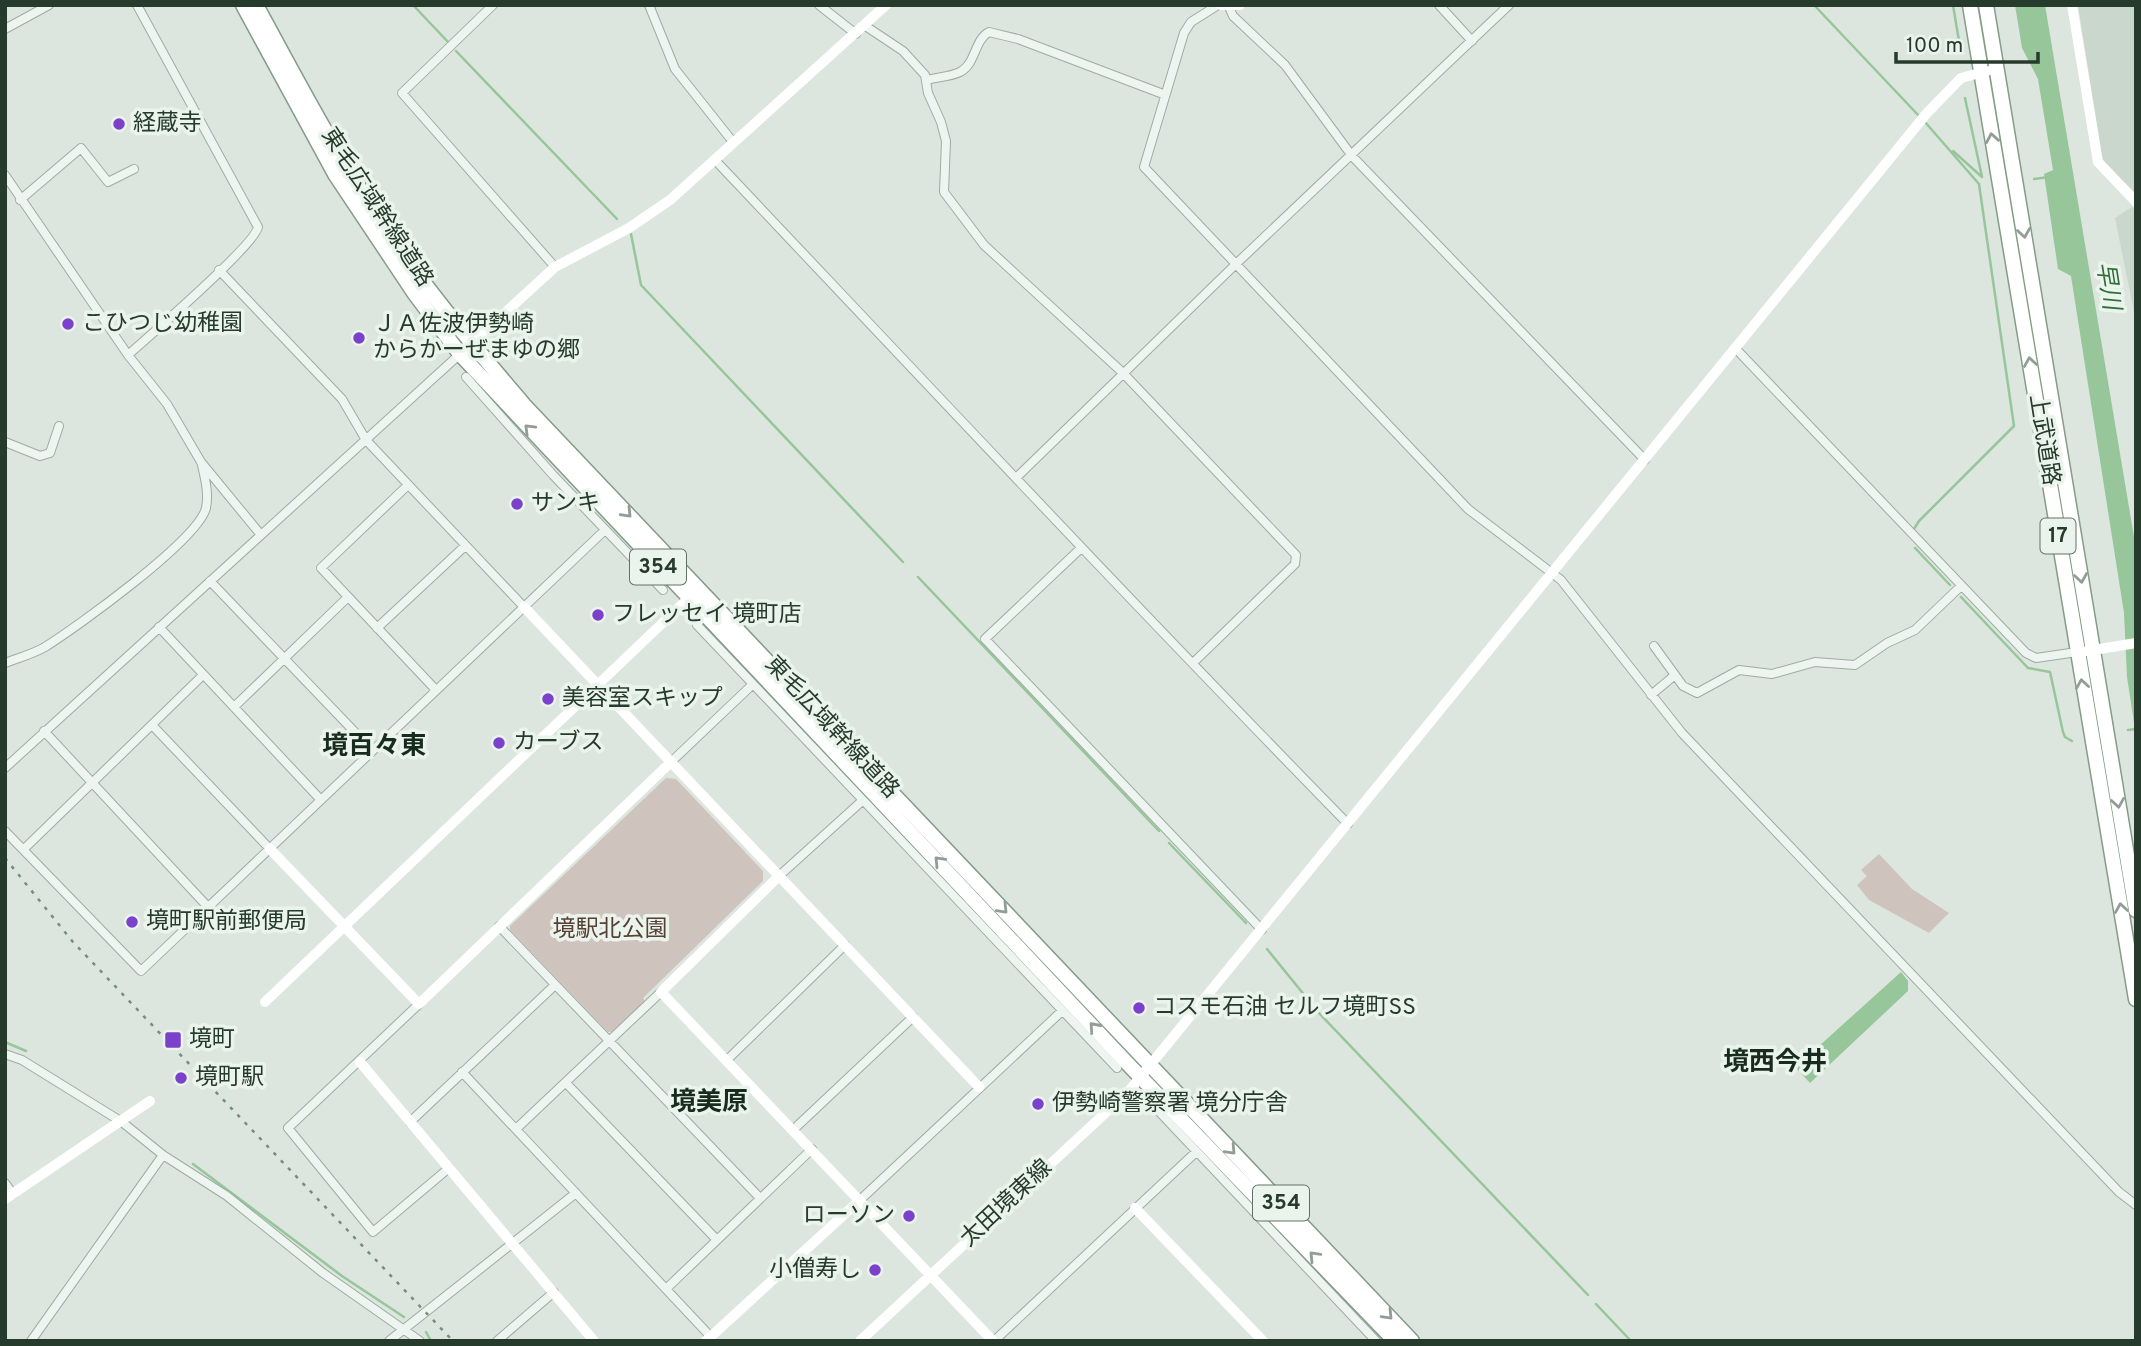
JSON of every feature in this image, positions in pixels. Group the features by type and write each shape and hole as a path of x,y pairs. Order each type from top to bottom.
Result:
{"highway":[{"name":"東毛広域幹線道路","path":"243,5 335,174 407,284 460,354 639,546 694,593 1151,1064 1412,1341"},
{"name":"東毛広域幹線道路","path":"256,5 347,169 425,286 472,344 796,711 1395,1341"},
{"name":"上武道路","path":"1970,5 2136,999"},
{"name":"上武道路","path":"1986,5 2099,649 2136,910"}],"street":[{"path":"5,29 49,5"},
{"path":"128,355 219,271 254,236 258,227 137,5"},
{"path":"493,5 402,93 555,267"},
{"path":"649,5 675,69 733,142"},
{"path":"819,5 860,30 903,51 923,71 928,93 944,131 943,187 949,202 1003,265 1124,373 1292,550 1297,559 1194,662"},
{"path":"5,768 555,267 629,228 670,200 886,5"},
{"path":"1439,5 1472,41"},
{"path":"1017,477 1237,263 1509,5"},
{"path":"2072,5 2098,162 2136,202"},
{"path":"1644,460 1352,156 1299,82 1233,16 1227,6 1187,26 1163,94 1144,167 1468,509 1554,573 1682,733 1938,1004 2119,1192 2136,1205"},
{"path":"927,80 962,71 970,62 982,36 989,32 1018,39 1163,94"},
{"name":"太田境東線","path":"860,1341 1141,1076 1737,350 1924,117 1961,78 1997,69"},
{"path":"20,200 81,148 108,182 134,169"},
{"path":"715,160 1017,477 1080,549 1194,662 1348,824"},
{"path":"5,175 128,355 167,404 201,462 261,535"},
{"path":"219,271 342,399 366,440 979,1087"},
{"path":"1737,350 2032,657 2136,643"},
{"path":"466,377 553,475 663,590"},
{"path":"5,442 40,456 50,453 59,426"},
{"path":"553,475 555,455"},
{"path":"5,663 54,641 116,595 184,537 206,509 206,484 201,462"},
{"path":"408,485 321,568 435,689"},
{"path":"5,831 142,971 435,689 605,530"},
{"path":"377,628 465,546"},
{"path":"622,548 639,546"},
{"path":"1080,549 985,639 1262,930"},
{"path":"210,581 372,750"},
{"path":"1654,646 1683,686 1697,693 1739,670 1772,674 1815,662 1855,665 1887,643 1915,630 1961,586"},
{"path":"265,1002 694,593"},
{"path":"234,707 348,597"},
{"path":"697,625 1117,1069"},
{"path":"159,627 320,799"},
{"path":"24,849 90,781 203,675"},
{"path":"1651,695 1675,675"},
{"path":"449,1168 373,1233 288,1128 752,685"},
{"path":"796,711 797,732"},
{"path":"152,725 419,1004"},
{"path":"44,731 208,907"},
{"path":"516,1129 779,876 862,801"},
{"path":"499,926 760,1198"},
{"path":"727,1060 845,945"},
{"path":"1003,949 1031,958"},
{"path":"410,1122 555,985"},
{"path":"661,992 993,1341 1196,1152"},
{"path":"462,1072 666,1289 709,1339 1062,1011"},
{"path":"793,1130 913,1017"},
{"path":"5,1054 22,1060 128,1118 163,1155 227,1196 323,1273 420,1341"},
{"path":"359,1062 594,1341"},
{"path":"566,1083 717,1240"},
{"path":"5,1184 9,1196 150,1101"},
{"path":"1150,1102 1376,1341"},
{"path":"666,1289 812,1149"},
{"path":"32,1341 163,1155"},
{"path":"389,1341 576,1194"},
{"path":"1135,1208 1263,1341"},
{"path":"1282,1223 1290,1250"},
{"path":"497,1341 554,1292"}],"shaded area":[{"path":"2015,5 2045,5 2136,549 2136,736 2127,677 2124,613 2071,276 2058,269 2044,174 2053,170 2038,79 2022,48"},
{"path":"2078,5 2136,5 2136,193 2103,162"},
{"path":"2132,207 2136,210 2136,322 2115,218"},
{"path":"1901,972 1908,981 1908,991 1810,1083 1797,1069 1798,1065"}],"green space":[{"name":"境駅北公園","path":"666,778 676,779 763,871 763,881 643,998 645,1001 612,1032 608,1032 510,930 510,926"},
{"path":"1879,854 1912,889 1949,913 1929,933 1869,900 1857,885 1867,876 1861,870"}],"waterway":[{"path":"413,5 449,43"},
{"path":"1814,5 1920,117"},
{"path":"1953,5 1959,41"},
{"path":"456,51 617,219"},
{"path":"1965,98 1982,177"},
{"path":"1914,529 2014,426 1979,184 1925,122"},
{"path":"1953,151 1982,177"},
{"path":"2034,179 2049,177"},
{"path":"631,234 641,285 903,562"},
{"path":"1915,548 1950,585"},
{"path":"918,577 1159,831"},
{"path":"1961,597 2028,668 2050,672 2063,732 2065,737 2072,741"},
{"path":"2128,730 2136,729"},
{"path":"1169,843 1246,923"},
{"path":"1267,949 1310,1002"},
{"path":"1318,1012 1588,1295"},
{"path":"5,1042 26,1051"},
{"path":"193,1164 342,1276 404,1317"},
{"path":"1596,1304 1631,1341"},
{"path":"426,1332 431,1341"}],"railway":[{"path":"5,858 73,942 453,1341"}],"place":[{"name":"経蔵寺","path":"119,124"},
{"name":"こひつじ幼稚園","path":"68,324"},
{"name":"ＪＡ佐波伊勢崎 からかーぜまゆの郷","path":"359,338"},
{"name":"サンキ","path":"517,504"},
{"name":"フレッセイ 境町店","path":"598,615"},
{"name":"美容室スキップ","path":"548,699"},
{"name":"カーブス","path":"499,743"},
{"name":"境町駅前郵便局","path":"132,922"},
{"name":"コスモ石油 セルフ境町SS","path":"1139,1008"},
{"name":"境町","path":"173,1040"},
{"name":"境町駅","path":"181,1078"},
{"name":"伊勢崎警察署 境分庁舎","path":"1038,1104"},
{"name":"ローソン","path":"909,1216"},
{"name":"小僧寿し","path":"875,1270"}],"district":[{"name":"境百々東","path":"374,747"},
{"name":"境西今井","path":"1775,1063"},
{"name":"境美原","path":"709,1103"}],"water label":[{"name":"早川","path":"2107,286"}]}
